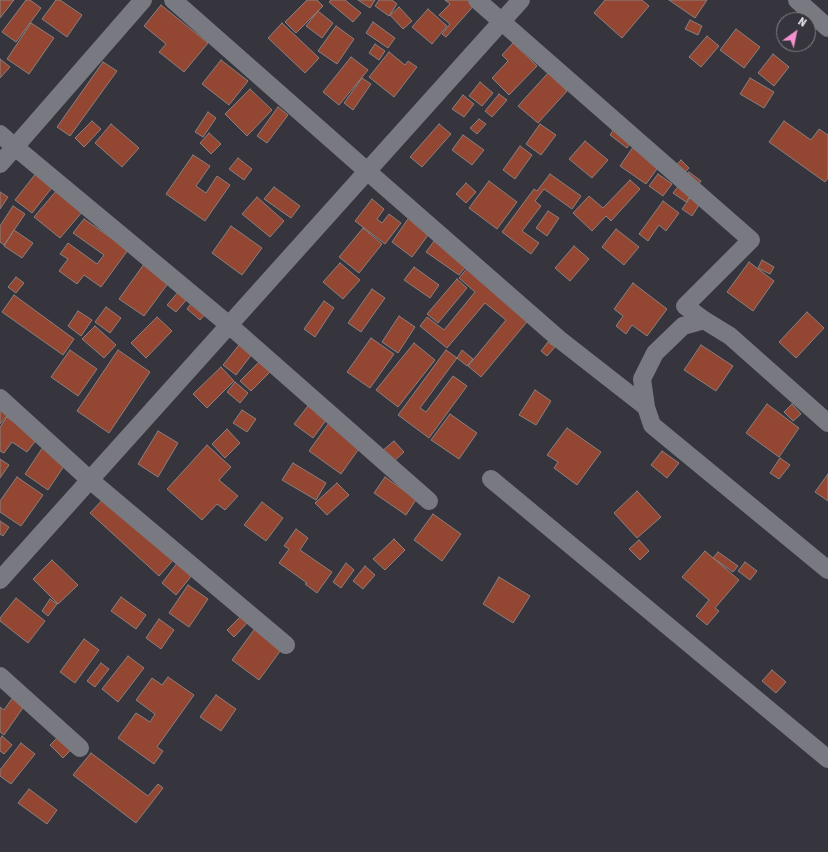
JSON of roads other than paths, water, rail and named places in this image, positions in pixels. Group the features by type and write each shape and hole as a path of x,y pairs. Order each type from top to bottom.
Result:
{"street":[{"path":"0,164 143,0"},
{"path":"173,0 559,339 646,408"},
{"path":"476,0 751,240 685,306 730,336 828,423"},
{"path":"0,580 521,0"},
{"path":"797,0 828,28"},
{"path":"0,134 229,325 429,501"},
{"path":"704,320 683,326 656,353 642,379 646,408 652,425 828,570"},
{"path":"0,398 90,480 286,645"},
{"path":"491,479 828,759"},
{"path":"0,676 80,748"}]}
